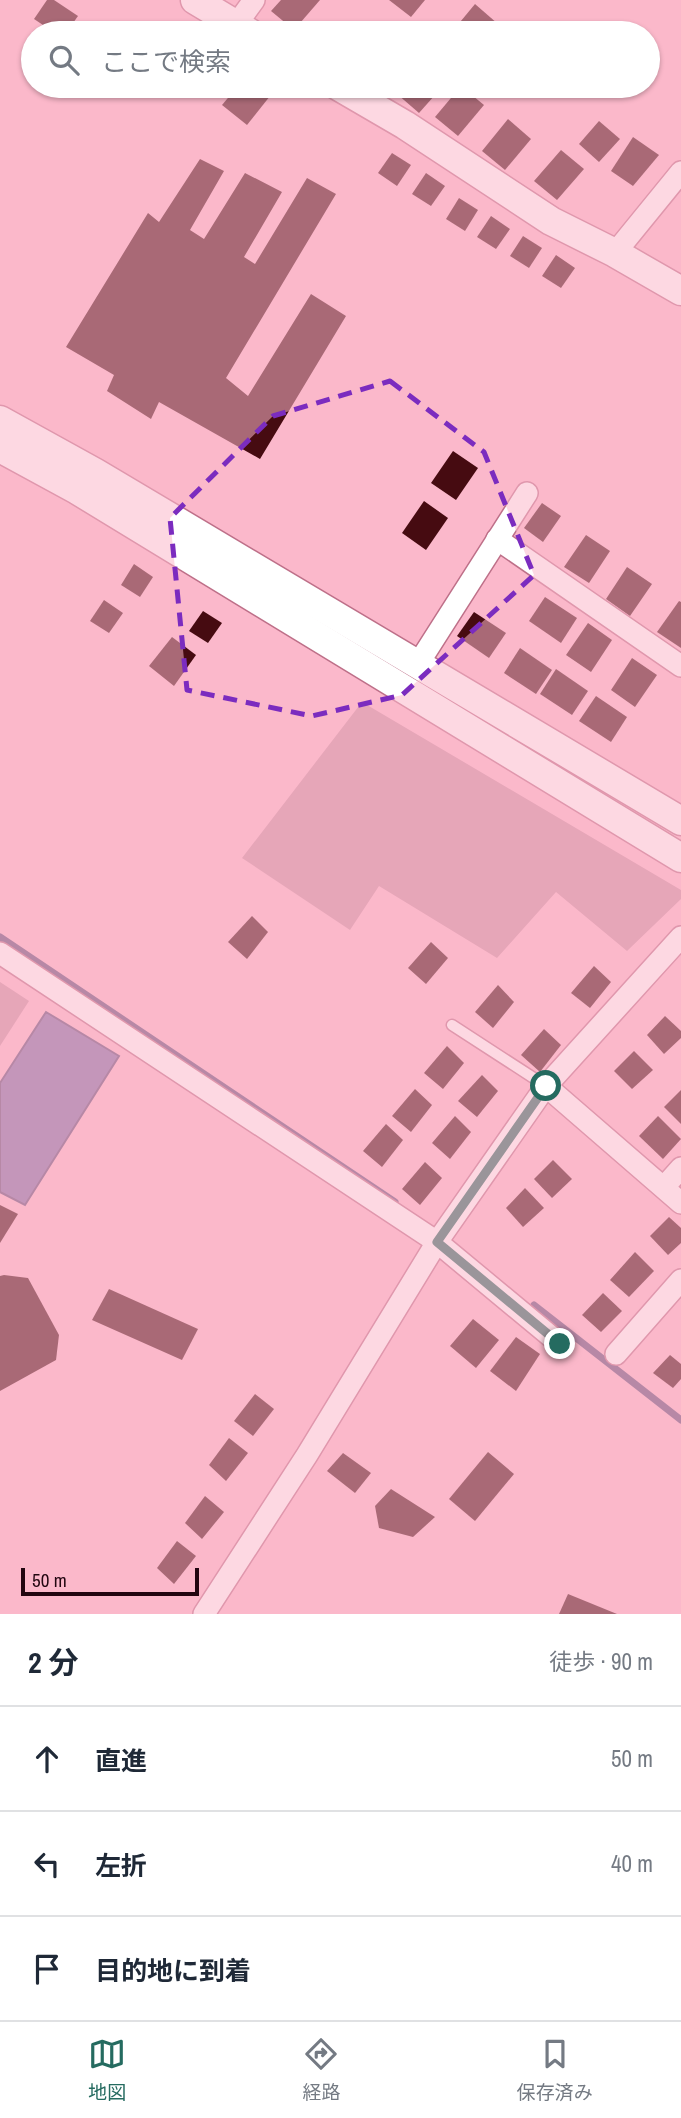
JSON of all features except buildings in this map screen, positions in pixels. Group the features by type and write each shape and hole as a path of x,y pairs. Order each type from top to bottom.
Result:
{"street":[{"path":"195,0 230,21"},
{"path":"246,21 254,0"},
{"path":"359,98 405,125 551,221 615,253 681,291"},
{"path":"615,253 681,172"},
{"path":"0,421 96,473 681,821"},
{"path":"0,448 77,490 681,858"},
{"path":"418,664 527,494"},
{"path":"498,539 681,666"},
{"path":"204,1614 307,1455 437,1242 546,1086 681,937"},
{"path":"0,953 437,1242 560,1344"},
{"path":"546,1086 681,1203"},
{"path":"664,1187 681,1168"},
{"path":"616,1354 681,1280"}],"lane":[{"path":"452,1025 546,1086"}],"highlighted area":[{"path":"390,381 484,452 534,575 402,695 312,716 187,690 170,518 273,416"}],"shaded area":[{"path":"362,702 681,890 681,899 627,951 556,892 497,958 379,886 350,930 242,858"},
{"path":"0,982 29,1001 0,1046"},
{"path":"46,1012 119,1056 25,1205 0,1192 0,1083"}],"waterway":[{"path":"0,937 395,1202"},
{"path":"534,1305 681,1420"}],"route":[{"path":"546,1086 437,1242 560,1344"}]}
